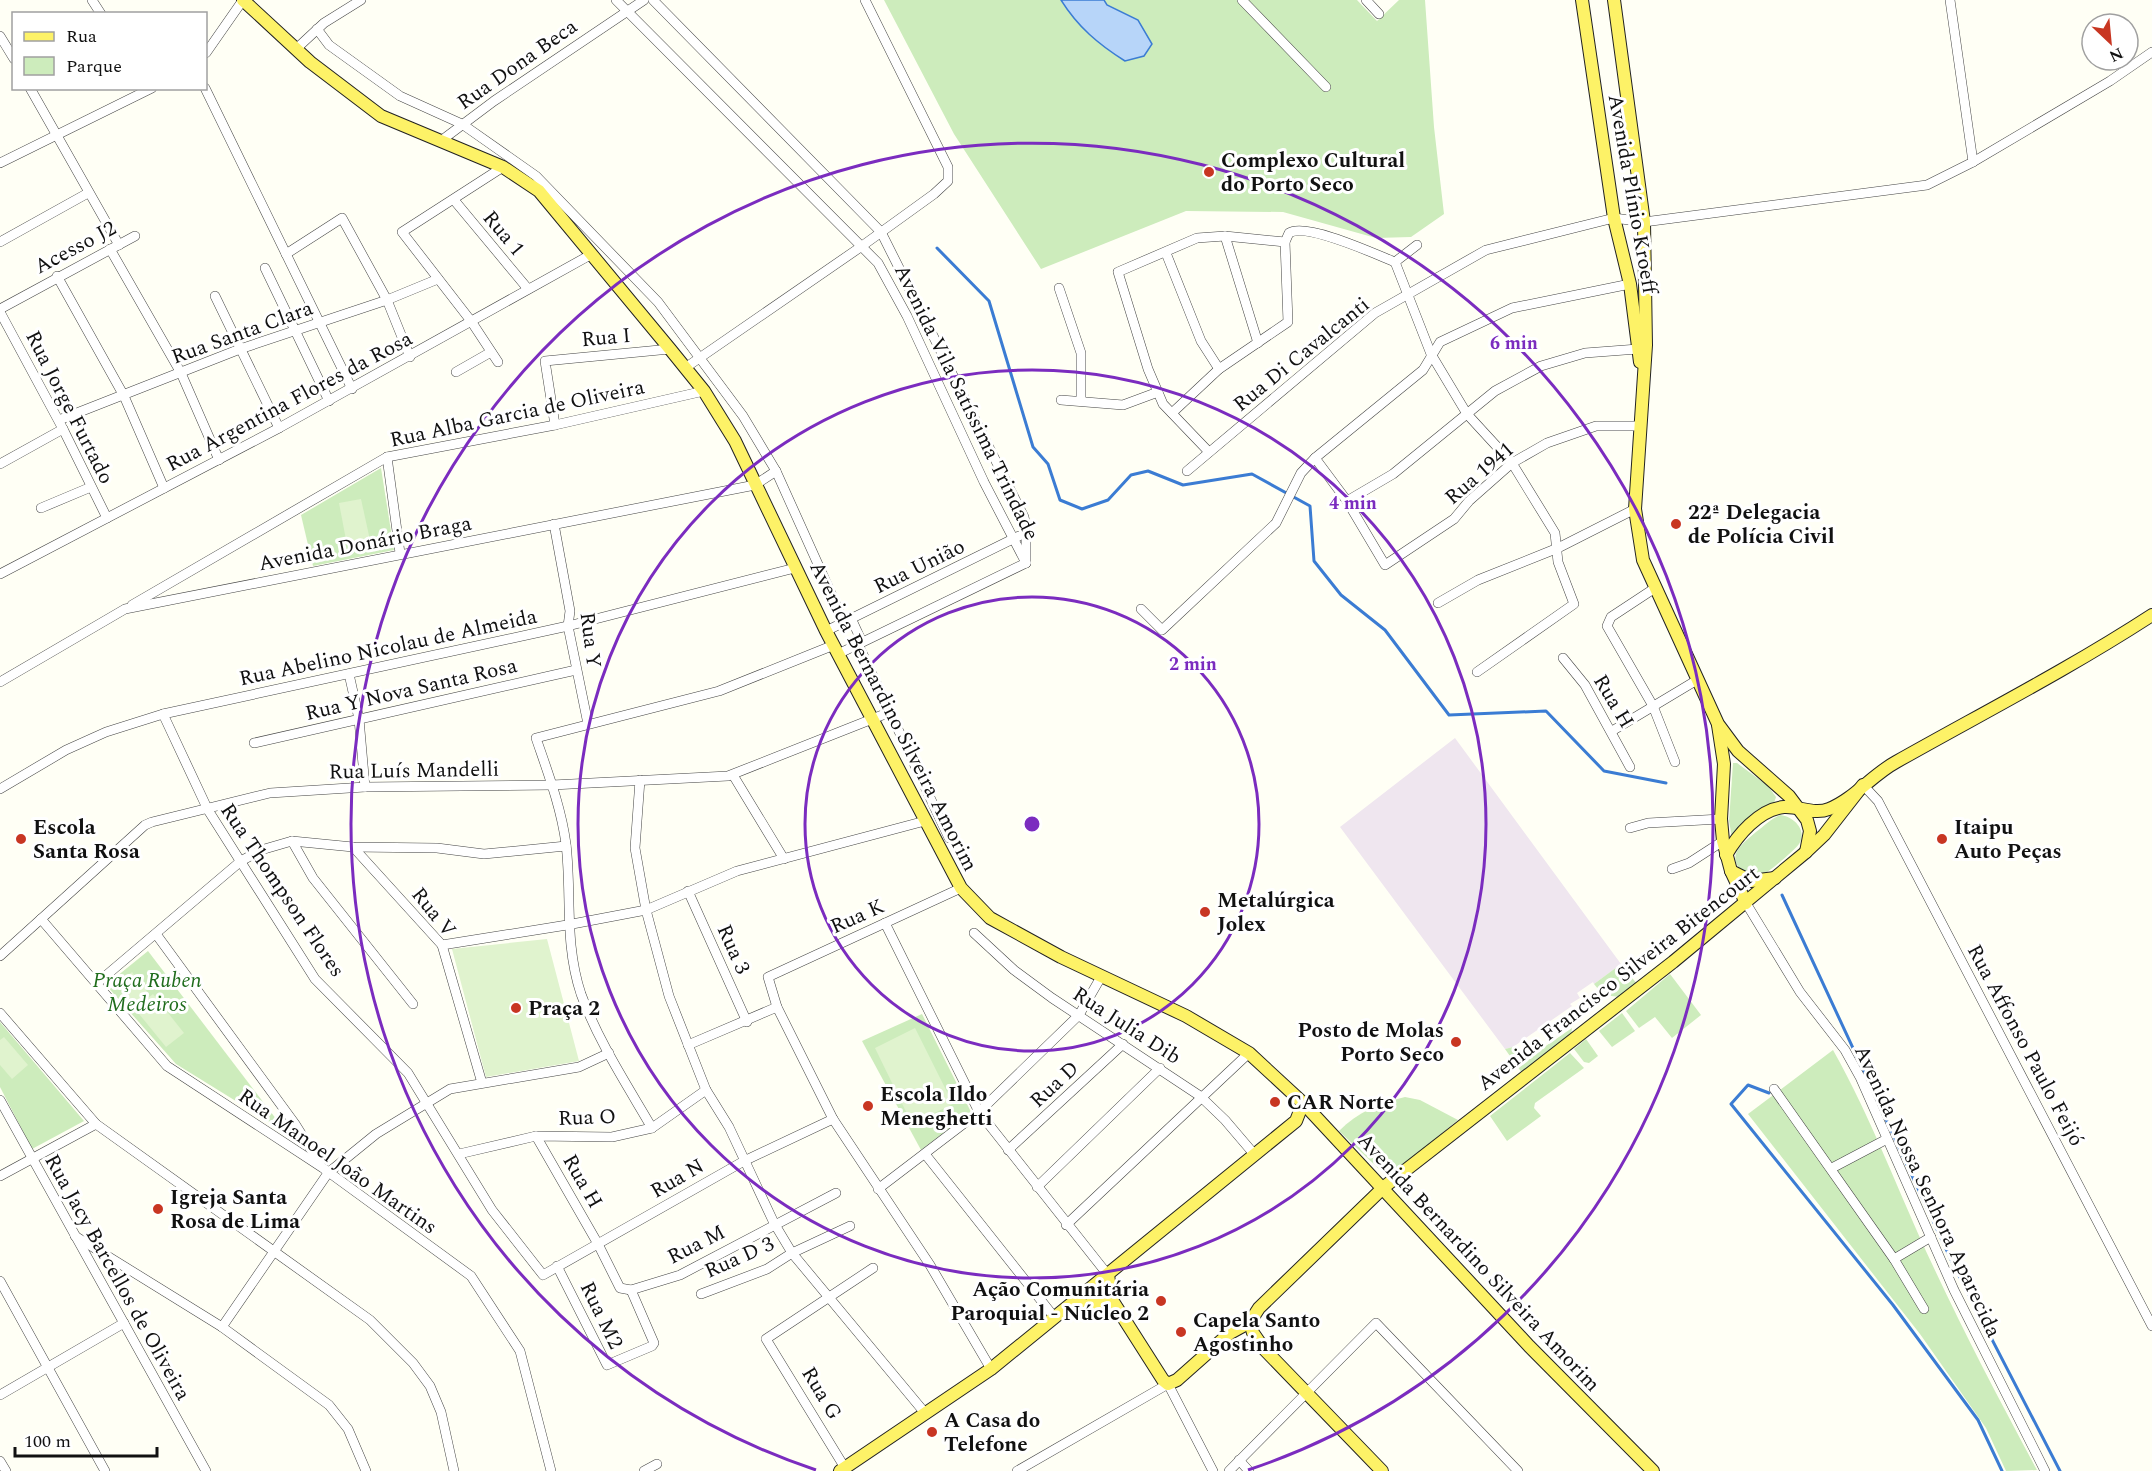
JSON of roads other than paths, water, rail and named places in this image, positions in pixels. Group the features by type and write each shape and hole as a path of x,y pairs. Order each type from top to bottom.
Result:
{"main road":[{"name":"Avenida Bernardino Silveira Amorim","path":"243,0 297,49 381,116 503,167 539,191 704,391 735,441 826,631 961,888 990,918 1101,977 1186,1016 1249,1053 1303,1103 1384,1187 1529,1346 1653,1471"},
{"name":"Avenida Plínio Kroeff","path":"1582,0 1614,218 1630,284 1644,396"},
{"name":"Avenida Plínio Kroeff","path":"1614,0 1644,222 1646,345 1635,508 1643,560 1718,724 1738,751 1801,809"},
{"name":"Avenida Francisco Silveira Bitencourt","path":"1801,809 1828,810 1892,764 2100,649 2152,615"},
{"name":"Avenida Plínio Kroeff","path":"1718,724 1724,764 1721,819 1723,841 1731,871 1746,903"},
{"name":"Avenida Francisco Silveira Bitencourt","path":"1168,1384 1177,1380 1230,1333 1251,1328 1259,1308 1384,1187 1776,878 1824,835 1863,785"},
{"path":"1726,855 1735,840 1761,817 1784,807 1801,809 1810,831 1806,852"},
{"path":"1731,871 1751,881 1776,878"},
{"path":"843,1469 991,1369 1296,1121 1303,1103"},
{"path":"1296,1121 1322,1124"},
{"path":"1108,1275 1112,1300 1163,1380 1168,1384"},
{"path":"1055,1318 1094,1303 1112,1300"},
{"path":"1251,1328 1305,1393 1382,1471"}],"street":[{"path":"207,52 243,0"},
{"path":"297,49 317,29 361,0"},
{"name":"Avenida Vila Satíssima Trindade","path":"616,0 862,246 889,279 930,370 1026,562"},
{"name":"Rua Dona Beca","path":"442,140 644,0"},
{"name":"Avenida Vila Satíssima Trindade","path":"653,0 881,232 1024,518 1026,562"},
{"path":"685,368 862,246 942,188 948,181 948,167 865,0"},
{"path":"1242,0 1326,87"},
{"path":"1366,0 1379,14"},
{"path":"1950,0 1973,162"},
{"path":"317,29 328,45 399,96 462,124 510,156 555,193 658,302 701,357 743,416 776,471 860,643 949,838"},
{"path":"1,41 12,56"},
{"path":"1614,218 1644,222 1927,185 1973,162 2110,81 2152,52"},
{"path":"31,90 88,193 180,373 219,460"},
{"path":"0,162 148,90"},
{"path":"206,90 352,389"},
{"path":"498,362 471,321 402,232 503,167"},
{"path":"0,242 88,193"},
{"name":"Rua 1","path":"453,200 528,289"},
{"path":"286,254 342,218 387,300 410,357"},
{"name":"Rua Di Cavalcanti","path":"1187,471 1375,313 1408,297 1486,250 1614,218"},
{"path":"1209,452 1172,412 1158,392 1118,272 1197,238 1225,236 1287,238 1298,230 1336,240 1395,262 1431,354 1467,414 1512,463 1555,532 1558,562 1574,604 1477,672"},
{"name":"Acesso J2","path":"1,315 57,276 135,236"},
{"path":"1225,236 1258,343"},
{"path":"1172,412 1219,369 1288,322 1287,238"},
{"path":"1395,262 1418,245"},
{"path":"1166,253 1201,341 1219,369"},
{"name":"Rua Argentina Flores da Rosa","path":"0,574 352,389 592,254"},
{"path":"265,268 329,401"},
{"path":"57,276 124,396 164,488"},
{"name":"Rua Santa Clara","path":"0,464 61,425 124,396 240,349 387,300 438,279"},
{"path":"1141,609 1162,630 1276,523 1301,473 1315,458 1423,370 1440,342 1512,308 1630,284"},
{"path":"1059,288 1081,353 1081,401"},
{"path":"215,297 279,428"},
{"name":"Rua Jorge Furtado","path":"1,315 61,425 107,518"},
{"name":"Rua I","path":"555,425 545,361 670,349"},
{"path":"1315,458 1347,501 1387,478 1495,391 1541,366 1585,353 1638,349"},
{"path":"456,372 491,352"},
{"name":"Rua Alba Garcia de Oliveira","path":"125,609 387,457 555,425 704,391"},
{"path":"1061,400 1123,405 1158,392"},
{"name":"Rua 1941","path":"1347,501 1385,566 1454,519 1469,501 1512,463 1547,443 1596,426 1640,426"},
{"path":"387,457 400,554"},
{"path":"755,485 776,471"},
{"name":"Avenida Donário Braga","path":"0,682 125,609 755,485"},
{"path":"41,508 91,487"},
{"path":"1438,603 1478,580 1558,548 1635,508"},
{"name":"Rua Y","path":"554,524 570,612 568,626 588,724"},
{"name":"Rua União","path":"826,631 1026,532"},
{"name":"Rua União","path":"552,785 536,738 719,691 836,649 860,643 1026,562"},
{"name":"Rua Abelino Nicolau de Almeida","path":"0,789 66,750 106,732 163,714 568,626 795,568"},
{"path":"1655,588 1611,617 1608,626 1653,706 1675,762"},
{"name":"Rua H","path":"1563,657 1584,685 1630,766"},
{"name":"Rua Y Nova Santa Rosa","path":"254,743 576,670"},
{"path":"349,674 359,719 365,787"},
{"path":"1612,731 1697,680"},
{"name":"Rua Luís Mandelli","path":"0,956 146,825 270,793 365,787 552,785 733,775 890,712"},
{"name":"Rua Thompson Flores","path":"163,714 208,810 315,979 408,1073 492,1210 543,1275"},
{"path":"733,775 784,859"},
{"path":"640,780 636,848 646,910 669,996 706,1090 774,1223 792,1253 925,1413"},
{"path":"552,785 559,804 566,846 567,926 581,993 609,1053 652,1128"},
{"name":"Rua Affonso Paulo Feijó","path":"1863,785 1878,801 2152,1326"},
{"path":"1630,828 1648,823 1721,819"},
{"path":"442,945 567,926 646,910 737,871 925,821"},
{"path":"1672,869 1689,863 1723,841"},
{"path":"96,984 241,861 261,850 292,842 353,847 437,848 484,854 566,846"},
{"path":"292,842 313,878 413,1004"},
{"name":"Rua V","path":"353,847 442,945 482,1083"},
{"name":"Rua K","path":"777,1007 768,977 961,888"},
{"name":"Rua 3","path":"688,891 747,1022"},
{"name":"Avenida Nossa Senhora Aparecida","path":"1746,903 1800,992 1845,1050 1860,1077 1987,1358 2045,1471"},
{"name":"Rua Manoel João Martins","path":"41,920 167,1066 325,1170 471,1276 520,1351 551,1471"},
{"path":"885,923 979,1112 1066,1225 1108,1275"},
{"name":"Rua Julia Dib","path":"974,933 1014,970 1200,1096 1225,1120 1254,1154"},
{"path":"156,934 295,1124 325,1170"},
{"path":"878,1189 979,1112 1079,1015 1101,977"},
{"path":"688,1045 747,1022 777,1007 832,1119 930,1265 991,1369"},
{"path":"0,1013 96,1124 370,1320 413,1363 430,1386 441,1412 453,1471"},
{"name":"Rua D","path":"1008,1150 1124,1044"},
{"path":"222,1327 325,1170 426,1101 450,1089 579,1067 609,1053"},
{"path":"1066,1225 1200,1096 1249,1053"},
{"path":"1037,1187 1160,1068"},
{"path":"1774,1089 1832,1168 1894,1259 1924,1309"},
{"name":"Rua O","path":"459,1154 536,1136 612,1137 652,1128 706,1090"},
{"name":"Rua Jacy Barcellos de Oliveira","path":"0,1100 206,1471"},
{"name":"Rua N","path":"543,1275 744,1161 832,1119"},
{"path":"0,1176 96,1124"},
{"name":"Rua H","path":"536,1136 598,1244"},
{"path":"1832,1168 1887,1139"},
{"path":"925,1154 1055,1318"},
{"name":"Rua M","path":"631,1290 680,1275 836,1192"},
{"name":"Rua D 3","path":"702,1294 767,1269 792,1253 850,1226"},
{"path":"73,1235 222,1327 329,1405 348,1429 366,1471"},
{"path":"1894,1259 1931,1237"},
{"path":"598,1244 620,1288 631,1290"},
{"name":"Rua M2","path":"557,1266 607,1365 652,1346 654,1343 631,1290"},
{"path":"828,1299 873,1268"},
{"path":"0,1281 105,1471"},
{"name":"Rua G","path":"828,1299 766,1339 843,1469"},
{"path":"0,1395 124,1323"},
{"path":"1229,1471 1376,1323 1518,1471"},
{"path":"1017,1471 1168,1384 1213,1471"},
{"path":"1239,1460 1249,1471"},
{"path":"0,1461 6,1471"},
{"path":"644,1471 657,1464"}],"water":[{"path":"1061,0 1104,0 1107,5 1138,20 1152,44 1144,56 1125,61 1089,34 1074,19"}],"waterway":[{"path":"937,248 989,301 1033,447 1048,464 1060,500 1082,509 1108,500 1131,475 1148,471 1183,485 1252,474 1310,506 1314,561 1341,595 1385,630 1449,715 1546,711 1604,771 1666,783"},
{"path":"1782,895 1954,1266 2060,1471"},
{"path":"1769,1093 1748,1085 1731,1104 1893,1305 1978,1420 2002,1471"}],"place":[{"name":"Complexo Cultural do Porto Seco","path":"1209,172"},
{"name":"22ª Delegacia de Polícia Civil","path":"1676,524"},
{"name":"Escola Santa Rosa","path":"21,839"},
{"name":"Itaipu Auto Peças","path":"1942,839"},
{"name":"Metalúrgica Jolex","path":"1205,912"},
{"name":"Praça 2","path":"516,1008"},
{"name":"Posto de Molas Porto Seco","path":"1456,1042"},
{"name":"CAR Norte","path":"1275,1102"},
{"name":"Escola Ildo Meneghetti","path":"868,1106"},
{"name":"Igreja Santa Rosa de Lima","path":"158,1209"},
{"name":"Ação Comunitária Paroquial - Núcleo 2","path":"1161,1301"},
{"name":"Capela Santo Agostinho","path":"1181,1332"},
{"name":"A Casa do Telefone","path":"932,1432"}],"park label":[{"name":"Praça Ruben Medeiros","path":"147,992"}]}
